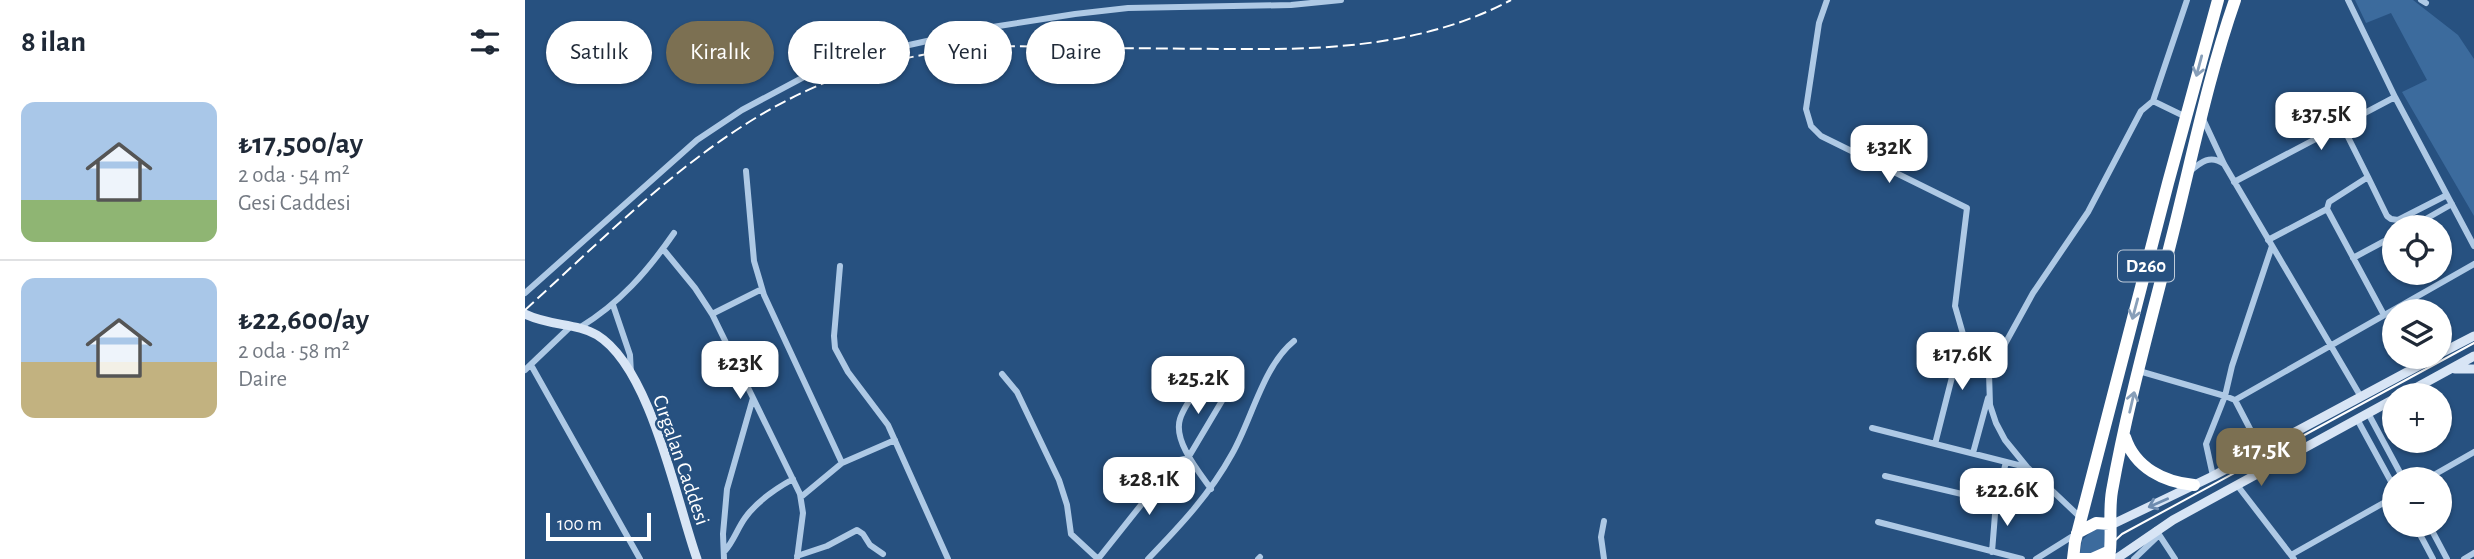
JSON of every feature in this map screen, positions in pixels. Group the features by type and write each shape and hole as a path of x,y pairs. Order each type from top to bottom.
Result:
{"highway":[{"name":"D260","path":"2077,533 2218,0"},
{"name":"D260","path":"2110,522 2112,494 2139,371 2202,116 2235,0"},
{"path":"2124,435 2132,453 2146,468 2167,480 2195,485"},
{"path":"2110,522 2112,556 2072,559 2077,533 2096,523 2110,522"}],"main road":[{"name":"Cırgalan Caddesi","path":"525,314 541,321 592,332 606,342 631,374 656,429 697,559"},
{"path":"2452,347 2474,336"},
{"path":"2424,383 2474,356"},
{"path":"2110,522 2213,476 2413,369"},
{"path":"2446,371 2474,369"},
{"path":"2112,556 2158,533 2237,485 2382,405"}],"street":[{"path":"525,293 697,140 741,110 832,62 986,28 1075,14 1128,8 1291,5 1341,0"},
{"path":"1827,0 1819,23 1806,105 1809,122 1821,135 1967,208 1955,306 1963,334 1989,373"},
{"path":"2081,518 2027,467 2000,432 1989,394 1989,373 2022,311 2088,212 2141,111 2153,101 2187,0"},
{"path":"2348,0 2395,97 2474,246"},
{"path":"2234,182 2395,97"},
{"path":"2153,101 2186,117"},
{"path":"2202,116 2234,182 2361,397"},
{"path":"2342,125 2387,216 2393,220 2447,195"},
{"path":"2188,173 2202,161 2209,159 2224,164"},
{"path":"746,171 754,261 762,289 842,463"},
{"path":"2213,476 2206,444 2225,396 2270,243 2327,209 2329,202 2368,177"},
{"path":"2433,215 2452,204"},
{"path":"2327,209 2382,311"},
{"path":"639,559 528,368 575,328 613,305 637,282 674,233"},
{"path":"2353,258 2382,242"},
{"path":"663,249 712,314 801,497 803,513 797,558 857,530 870,545 883,554"},
{"path":"840,265 835,348 849,372 880,412 895,440 948,559"},
{"path":"2414,299 2473,267"},
{"path":"712,314 762,289"},
{"path":"613,305 630,355 631,374"},
{"path":"2235,400 2382,316"},
{"path":"1935,444 1963,334"},
{"path":"1148,559 1211,489 1239,442 1272,368 1279,356 1294,341"},
{"path":"2139,371 2235,400 2261,450"},
{"path":"1002,374 1017,392 1059,480 1067,505 1071,534 1098,559 1175,461 1188,458 1235,379"},
{"path":"1196,377 1194,394 1179,425 1188,458 1211,489"},
{"path":"1973,453 1989,394"},
{"path":"724,555 727,489 753,398"},
{"path":"2368,413 2397,467"},
{"path":"2357,419 2383,467"},
{"path":"1872,428 2027,467"},
{"path":"801,497 842,463 895,440"},
{"path":"2448,467 2474,452"},
{"path":"1992,552 1996,502 2006,462"},
{"path":"1885,476 1996,502"},
{"path":"724,555 748,515 770,492 793,479"},
{"path":"2237,485 2293,557 2382,504"},
{"path":"1604,522 1601,537 1604,559"},
{"path":"1878,522 2022,559"},
{"path":"2036,559 2077,533"},
{"path":"2134,559 2158,533 2175,559"},
{"path":"2421,537 2433,559"},
{"path":"2435,537 2447,559"},
{"path":"2464,559 2474,553"}],"shaded area":[{"path":"2355,0 2413,0 2458,35 2474,59 2474,216 2402,92 2427,80 2391,13 2366,23"},
{"path":"2094,529 2107,529 2103,554 2080,553 2082,540"}],"tram line":[{"path":"2095,559 2122,534 2474,343"}],"railway":[{"path":"525,310 636,208 714,146 755,118 799,94 862,69 916,56 988,47 1277,49 1346,46 1414,35 1447,26 1480,15 1511,0"}]}
